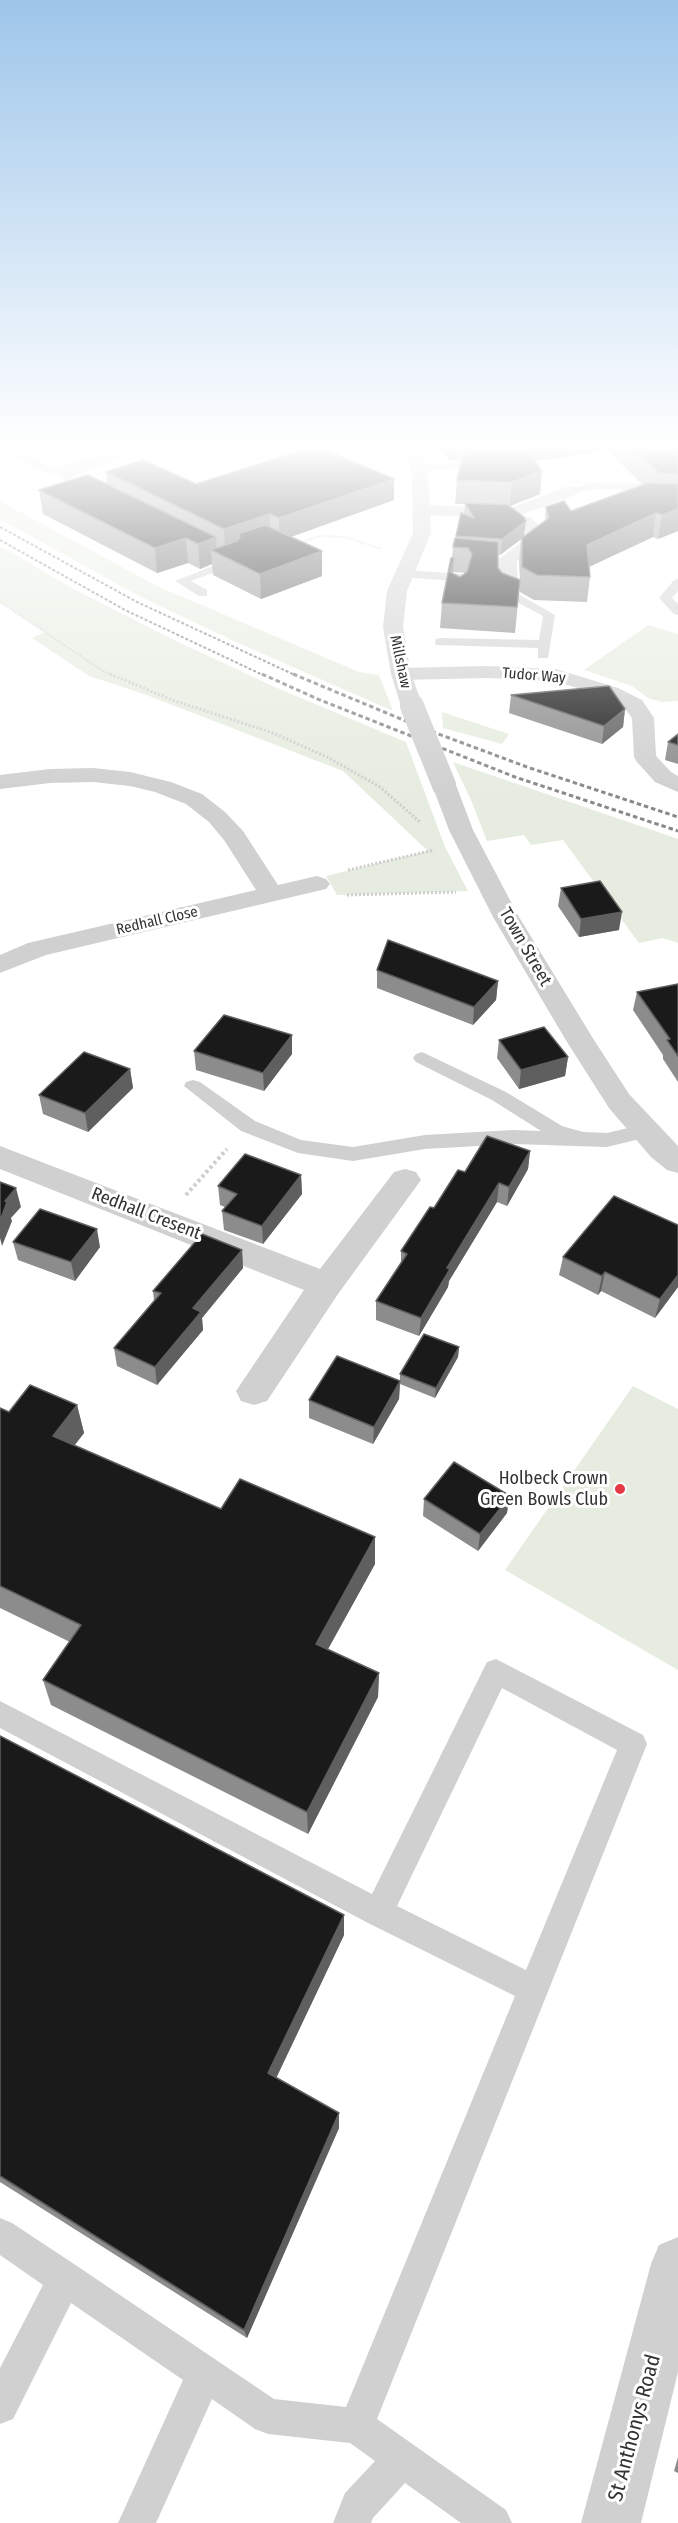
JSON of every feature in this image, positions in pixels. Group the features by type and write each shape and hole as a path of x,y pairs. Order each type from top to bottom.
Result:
{"street":[{"name":"Millshaw","path":"411,562 397,591 393,627 400,674 412,706"},
{"path":"503,562 508,591"},
{"name":"Tudor Way","path":"400,674 487,672 556,675 611,692 634,705 643,718 645,757 663,777 678,785"},
{"name":"Town Street","path":"412,706 462,830 493,891 581,1042 619,1101 662,1150 678,1162"},
{"path":"0,782 50,776 111,777 163,787 194,799 234,836 272,895"},
{"name":"Redhall Close","path":"0,965 38,949 317,884"},
{"name":"Redhall Cresent","path":"0,1157 327,1285"},
{"path":"254,1391 327,1285 405,1180"},
{"name":"St Anthonys Road","path":"611,2523 678,2264"}],"lane":[{"path":"203,593 181,581 232,562"},
{"path":"408,569 462,579 457,597"},
{"path":"678,583 665,598 678,611"},
{"path":"441,642 544,650 549,615 508,591"},
{"path":"422,1058 499,1096 555,1131 583,1138 607,1140"},
{"path":"193,1086 214,1104 248,1126 298,1146 353,1154 425,1142 513,1137 607,1140 645,1131"},
{"path":"356,2426 633,1744 496,1671 378,1913"},
{"path":"0,1714 378,1913 533,1989"},
{"path":"0,2235 268,2416 356,2426 493,2523"},
{"path":"0,2406 65,2278"},
{"path":"137,2523 205,2373"},
{"path":"352,2523 358,2506 402,2459"}],"path":[{"path":"396,562 408,569"},
{"path":"0,602 103,671 172,700 273,733 327,757 380,787 421,823"},
{"path":"435,850 326,876 317,884 337,896 493,891"},
{"path":"163,1221 248,1126"}],"shaded area":[{"path":"0,562 27,562 70,587 172,639 277,688 406,742 445,847 468,891 337,895 326,876 428,851 343,771 144,694 89,676 32,638 45,632 0,601"},
{"path":"77,562 112,562 157,586 359,672 379,675 393,711 236,642 139,596"},
{"path":"648,625 678,634 678,701 661,702 648,698 632,686 584,670"},
{"path":"442,712 509,734 502,744 443,728"},
{"path":"453,762 678,839 678,943 663,938 639,943 563,840 531,845 524,835 487,841"},
{"name":"Holbeck Crown Green Bowls Club","path":"633,1386 678,1409 678,1670 505,1570"}],"building":[{"path":"235,562 293,562 260,574"},
{"path":"450,562 453,562 450,572 460,577 467,572 470,562 498,562 498,568 502,573 520,580 517,607 442,603"},
{"path":"522,562 589,562 590,577 537,575 522,567"},
{"path":"609,686 625,709 604,726 511,695"},
{"path":"678,734 678,745 668,742"},
{"path":"600,881 622,912 581,919 561,888"},
{"path":"388,940 498,981 474,1007 377,970"},
{"path":"678,984 678,1056 667,1040 670,1039 637,992"},
{"path":"224,1015 292,1035 263,1073 194,1051"},
{"path":"544,1027 568,1057 521,1070 499,1040"},
{"path":"84,1052 130,1069 85,1113 39,1095"},
{"path":"487,1136 530,1151 509,1187 499,1183 447,1268 450,1269 421,1318 376,1301 407,1254 401,1251 430,1207 434,1208 458,1170 465,1172"},
{"path":"245,1154 301,1175 262,1226 222,1211 237,1194 218,1186"},
{"path":"0,1182 16,1188 5,1201 7,1202 0,1221"},
{"path":"614,1196 678,1225 678,1275 660,1299 605,1272 602,1276 563,1257"},
{"path":"40,1209 97,1229 71,1262 13,1242"},
{"path":"202,1234 242,1250 193,1308 201,1312 155,1367 114,1348 161,1293 153,1291"},
{"path":"424,1334 459,1347 436,1388 400,1374"},
{"path":"337,1356 400,1381 374,1427 309,1400"},
{"path":"30,1385 77,1405 53,1436 221,1509 240,1479 375,1537 316,1644 379,1673 307,1812 43,1680 81,1625 0,1586 0,1408 9,1412"},
{"path":"454,1462 510,1496 480,1534 424,1499"},
{"path":"0,1736 344,1915 268,2073 339,2113 244,2330 0,2176"}],"railway":[{"path":"39,562 125,610 265,676"},
{"path":"63,562 137,602 297,676"},
{"path":"262,674 320,700 515,777 678,831"},
{"path":"293,674 425,729 527,767 678,817"}],"place":[{"name":"Holbeck Crown Green Bowls Club","path":"620,1489"}]}
